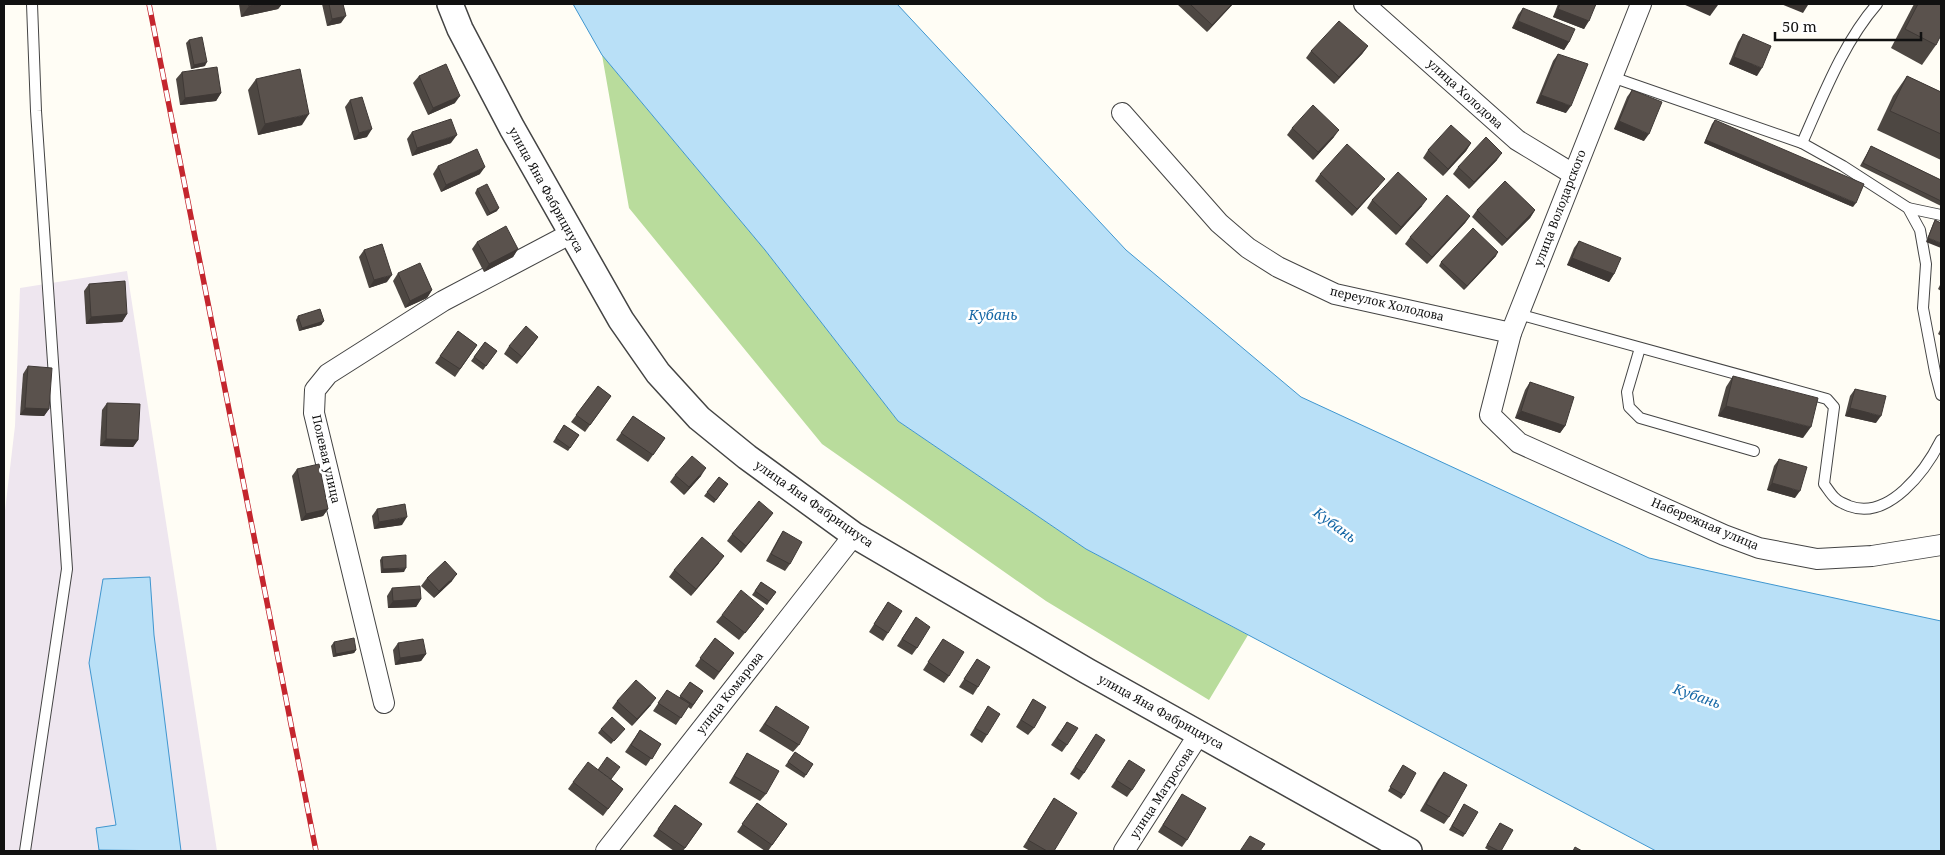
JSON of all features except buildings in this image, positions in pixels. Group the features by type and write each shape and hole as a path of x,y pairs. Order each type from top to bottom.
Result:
{"street":[{"name":"улица Яна Фабрициуса","path":"450,4 460,29 512,128 570,234 621,320 658,373 699,418 747,457 854,535 1087,671 1409,851"},
{"name":"улица Холодова","path":"1364,4 1517,140 1573,174"},
{"name":"улица Володарского","path":"1490,415 1511,333 1641,4"},
{"name":"переулок Холодова","path":"1122,113 1219,223 1248,248 1278,267 1335,294 1511,333"},
{"name":"Полевая улица","path":"384,703 314,413 315,390 328,374 444,301 570,234"},
{"name":"Набережная улица","path":"1490,415 1519,443 1724,535 1759,548 1817,559 1872,556 1941,545"},
{"name":"улица Комарова","path":"606,851 854,535"},
{"name":"улица Матросова","path":"1124,851 1199,734"}],"lane":[{"path":"25,851 67,569 36,111 32,4"},
{"path":"1802,143 1829,82 1864,19 1877,4"},
{"path":"1612,77 1802,143 1843,166 1908,208 1941,215"},
{"path":"1908,208 1920,230 1926,264 1923,308 1938,371 1941,395"},
{"path":"1518,314 1827,399 1834,407 1824,484 1837,501 1856,508 1877,506 1902,493 1925,466 1941,440"},
{"path":"1640,348 1627,392 1629,407 1640,418 1754,451"}],"shaded area":[{"path":"127,271 217,851 4,851 4,519 15,426 20,288"}],"green space":[{"path":"602,55 765,250 898,421 1086,549 1248,635 1209,700 1046,601 822,444 629,208"}],"water":[{"name":"Кубань","path":"573,4 897,4 1126,250 1301,397 1649,558 1941,621 1941,851 1656,851 1086,549 898,421 765,250 602,55"},
{"path":"150,577 154,635 181,851 99,850 96,828 116,825 89,663 103,579"}],"railway":[{"path":"149,4 316,851"}]}
